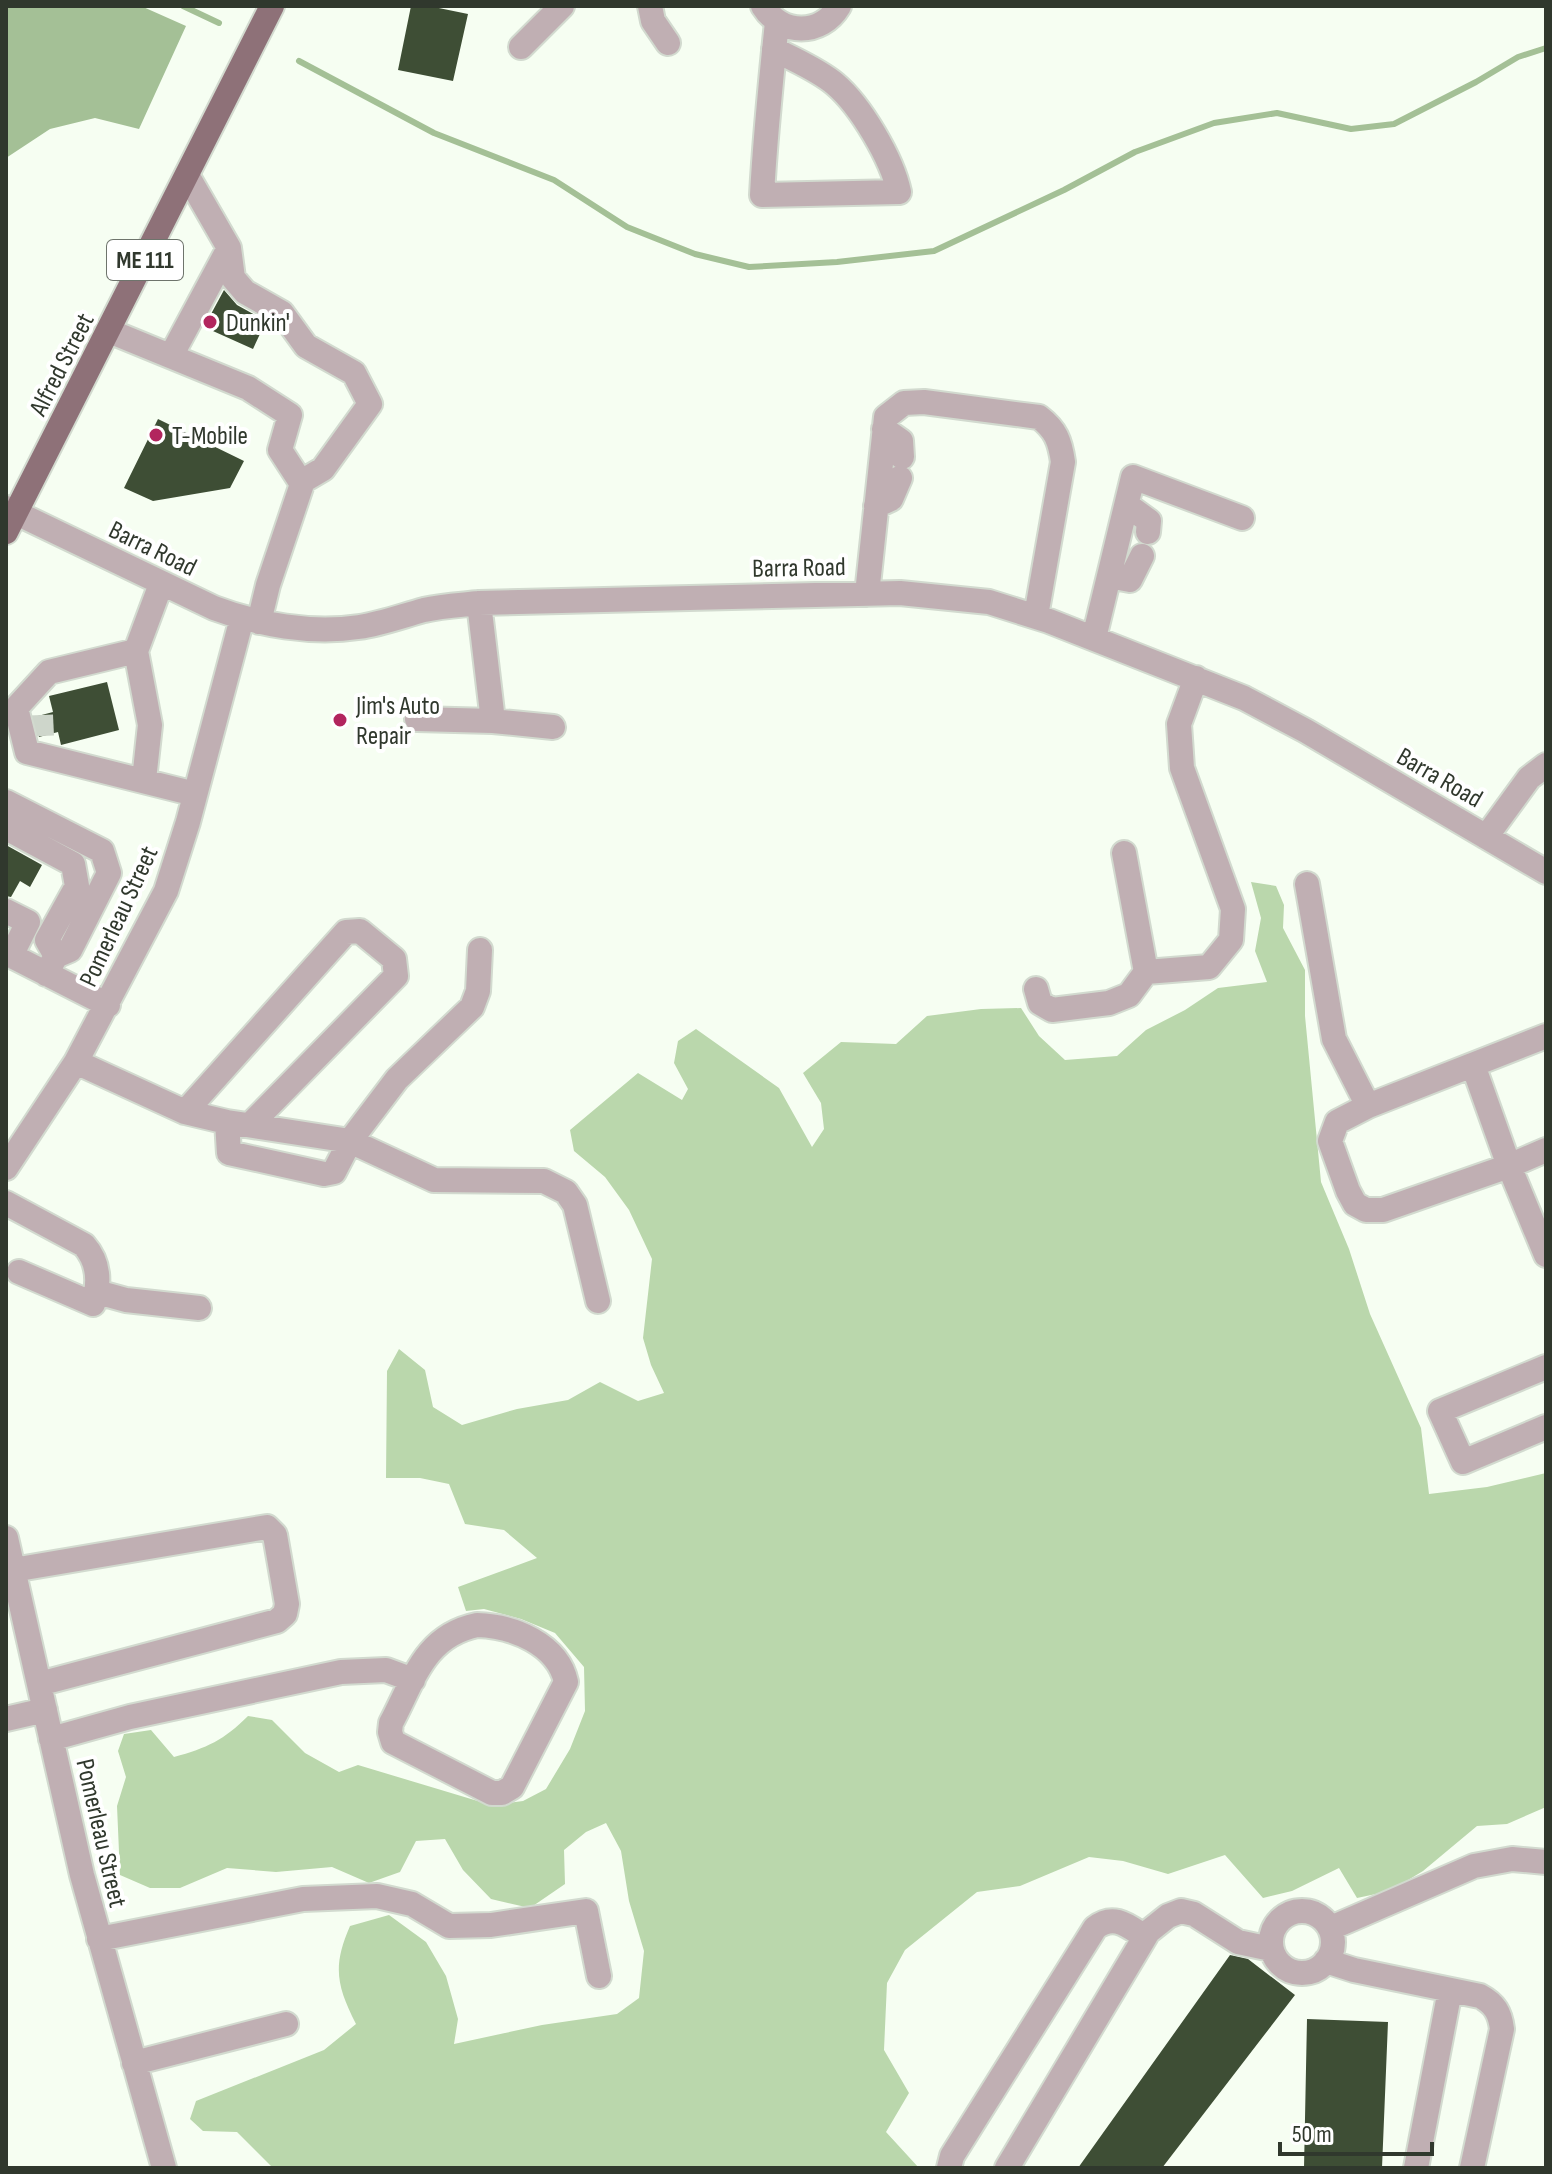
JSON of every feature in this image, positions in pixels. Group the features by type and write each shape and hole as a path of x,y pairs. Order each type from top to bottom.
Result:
{"main road":[{"name":"Alfred Street","path":"9,517 109,331 272,6"}],"street":[{"path":"521,47 562,6"},
{"path":"650,6 653,21 668,43"},
{"path":"770,14 793,28 810,28 830,19 839,6"},
{"path":"770,14 774,49 762,195 899,192 895,174 868,126 845,94 834,83 774,49"},
{"path":"109,331 248,388 290,415 280,450 301,482 323,469 370,404 354,373 306,346 282,313 245,292 233,278 229,248 187,175"},
{"path":"171,356 229,248"},
{"path":"867,594 886,417 904,403 924,402 1039,417 1054,429 1063,462 1036,616"},
{"path":"876,506 891,499 901,468 901,441 884,429"},
{"path":"1094,638 1133,477 1242,518"},
{"name":"Pomerleau Street","path":"6,1168 76,1062 166,891 250,620 301,482"},
{"path":"1127,505 1149,521 1148,532"},
{"name":"Barra Road","path":"9,517 250,620 316,629 345,629 376,624 432,608 479,603 867,594 962,597 989,602 1036,616 1244,698 1546,872"},
{"path":"1109,576 1130,580 1142,556"},
{"path":"144,780 150,725 136,651 161,584"},
{"path":"479,603 493,721"},
{"path":"42,736 27,752 16,708 49,672 136,651"},
{"path":"1146,972 1209,967 1231,940 1233,909 1182,768 1179,724 1196,678"},
{"path":"33,689 42,736"},
{"path":"417,719 493,721 553,727"},
{"path":"42,736 144,780 195,794"},
{"path":"1486,837 1529,778 1546,765"},
{"path":"6,802 102,851 109,873 70,950 51,965"},
{"path":"6,828 73,864 77,886 47,940 51,965"},
{"path":"1036,989 1040,1003 1052,1010 1109,1003 1129,995 1146,972 1124,853"},
{"path":"1307,884 1334,1039 1368,1106"},
{"path":"6,911 28,922 8,955 51,965 108,1005"},
{"path":"185,1112 346,932 360,931 394,959 396,976 239,1123 229,1153 324,1174 334,1172 350,1141 397,1079 472,1007 478,991 480,950"},
{"path":"1546,1036 1368,1106 1337,1122 1330,1141 1348,1191 1355,1204 1366,1210 1383,1210 1546,1150"},
{"path":"76,1062 185,1112 350,1141 434,1180 544,1181 566,1192 575,1205 598,1301"},
{"path":"1473,1065 1509,1166 1546,1255"},
{"path":"6,1203 84,1245 98,1274 93,1304 19,1272"},
{"path":"97,1292 126,1300 199,1308"},
{"path":"1546,1367 1440,1411 1463,1462 1546,1427"},
{"path":"13,1570 267,1527 275,1535 287,1604 285,1614 277,1621 39,1684"},
{"name":"Pomerleau Street","path":"6,1538 99,1939 164,2168"},
{"path":"477,1625 506,1628 551,1652 563,1669 566,1682 512,1787 502,1793 492,1793 393,1742 391,1723 413,1680 426,1654 443,1637 458,1629 477,1625"},
{"path":"51,1739 130,1717 341,1672 386,1670 413,1680"},
{"path":"6,1719 45,1710"},
{"path":"1331,1928 1474,1866 1512,1859 1546,1862"},
{"path":"99,1939 303,1899 377,1896 412,1904 449,1926 491,1925 586,1911 599,1976"},
{"path":"1007,2168 1145,1937 1168,1916 1181,1911 1194,1914 1238,1942 1271,1949"},
{"path":"1294,1912 1315,1913 1331,1928 1333,1949 1315,1971 1294,1972 1277,1962 1271,1949 1272,1932 1277,1923 1294,1912"},
{"path":"949,2168 952,2156 1095,1928 1117,1920 1145,1937"},
{"path":"1326,1961 1354,1970 1480,1996 1491,2002 1500,2015 1502,2029 1472,2168"},
{"path":"1416,2168 1450,1990"},
{"path":"134,2063 286,2024"}],"shaded area":[{"path":"6,6 141,6 186,26 139,129 95,118 50,129 6,158"},
{"path":"1251,882 1276,886 1284,905 1283,928 1305,970 1305,1016 1321,1182 1349,1249 1370,1314 1421,1428 1429,1494 1487,1487 1546,1473 1546,1807 1507,1824 1477,1826 1423,1871 1390,1891 1357,1898 1339,1868 1292,1891 1263,1898 1225,1855 1168,1874 1123,1861 1089,1857 1020,1886 977,1892 905,1950 887,1983 884,2050 909,2093 886,2132 919,2168 273,2168 237,2132 203,2131 190,2119 196,2101 324,2050 356,2024 339,1976 341,1953 350,1926 389,1915 426,1942 446,1976 458,2019 454,2044 542,2025 617,2014 639,1998 644,1951 629,1901 621,1851 606,1823 586,1832 564,1850 565,1884 530,1908 491,1899 463,1870 445,1839 416,1841 400,1872 369,1883 332,1867 276,1872 227,1868 180,1888 150,1888 120,1875 117,1806 126,1777 118,1751 124,1734 151,1730 174,1757 214,1742 248,1716 272,1720 305,1753 339,1772 358,1765 491,1805 523,1801 546,1789 570,1749 585,1711 584,1667 555,1633 484,1609 466,1611 458,1587 537,1558 504,1530 465,1524 449,1484 420,1478 386,1478 387,1371 399,1349 425,1370 433,1407 462,1425 517,1409 568,1400 600,1382 638,1401 664,1393 643,1338 652,1259 629,1210 605,1177 574,1151 570,1130 638,1073 682,1100 688,1089 674,1063 678,1041 696,1029 779,1088 812,1147 824,1129 821,1103 803,1073 841,1042 896,1044 927,1016 1021,1008 1039,1036 1065,1060 1117,1056 1146,1030 1218,988 1267,982 1255,951 1261,918"}],"building":[{"path":"411,6 429,6 468,14 453,81 398,70"},
{"path":"224,290 237,305 266,321 253,349 204,327"},
{"path":"158,419 244,461 230,488 153,501 124,488"},
{"path":"107,682 119,730 61,745 58,732 39,737 34,717 53,712 49,696"},
{"path":"6,845 42,865 30,887 20,881 11,897 6,896"},
{"path":"1230,1955 1248,1959 1295,1995 1162,2168 1078,2168"},
{"path":"1307,2019 1388,2022 1382,2168 1304,2168"}],"waterway":[{"path":"183,6 219,23"},
{"path":"299,61 434,133 554,180 627,227 695,254 749,267 837,262 934,251 1064,190 1135,152 1214,123 1277,113 1351,129 1394,124 1518,57 1546,48"}],"tunnel":[{"path":"41,715 42,736"}],"place":[{"name":"Dunkin'","path":"210,322"},
{"name":"T-Mobile","path":"156,435"},
{"name":"Jim's Auto Repair","path":"340,720"}]}
